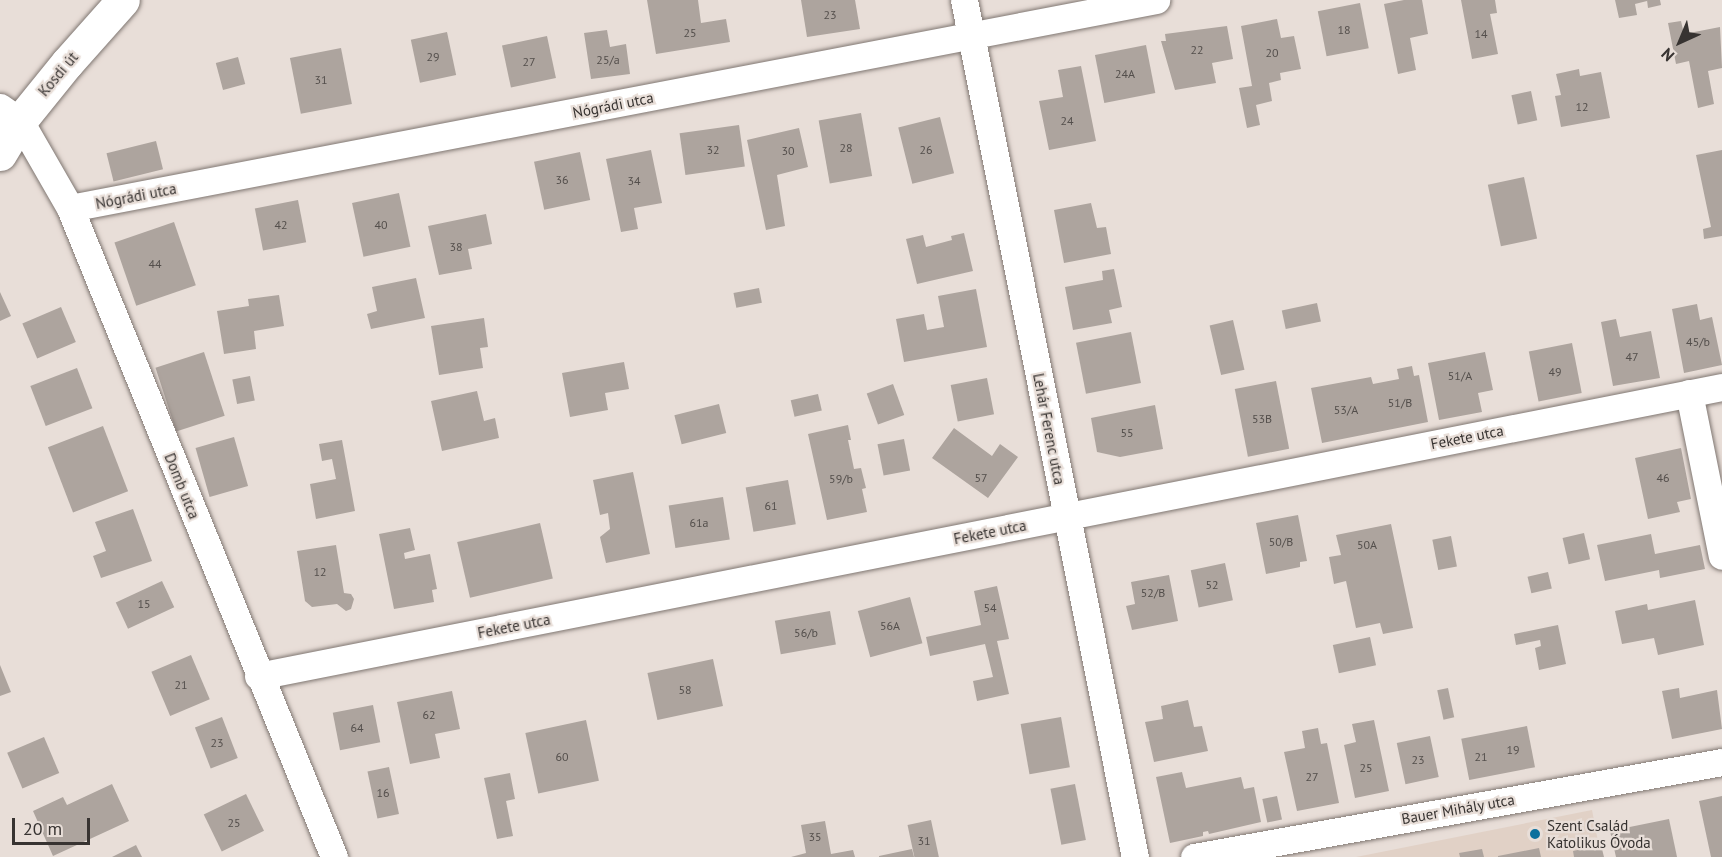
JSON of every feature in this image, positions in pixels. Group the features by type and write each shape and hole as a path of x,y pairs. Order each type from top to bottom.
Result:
{"street":[{"name":"Kosdi út","path":"0,154 10,114 67,63 123,0"},
{"name":"Lehár Ferenc utca","path":"964,0 1135,857"},
{"name":"Nógrádi utca","path":"70,208 1156,0"},
{"name":"Domb utca","path":"10,114 70,208 258,676 334,857"},
{"name":"Fekete utca","path":"258,676 1722,387"},
{"path":"1689,393 1722,556"},
{"name":"Bauer Mihály utca","path":"1194,857 1722,762"}],"shaded area":[{"name":"Szent Család Katolikus Óvoda","path":"1592,810 1601,857 1356,857"}],"building":[{"path":"647,0 698,0 701,23 726,19 730,42 656,54"},
{"path":"801,0 855,0 860,29 807,37"},
{"path":"1404,0 1422,0 1428,34 1410,38 1416,70 1398,74 1384,4"},
{"path":"1461,0 1495,0 1497,13 1490,14 1498,54 1472,59"},
{"path":"1615,0 1647,1 1635,4 1637,15 1619,18"},
{"path":"1647,0 1660,0 1661,5 1648,8"},
{"path":"1360,3 1369,48 1327,56 1318,11"},
{"path":"1277,19 1281,38 1294,36 1301,69 1280,73 1281,80 1269,83 1272,101 1256,105 1260,125 1247,128 1239,88 1252,86 1241,26"},
{"path":"1681,21 1684,34 1720,27 1722,68 1708,71 1714,104 1698,108 1689,61 1676,64 1668,23"},
{"path":"1227,26 1233,59 1212,63 1216,83 1175,90 1161,41 1166,41 1165,34"},
{"path":"607,30 610,47 626,44 630,74 591,79 584,33"},
{"path":"447,32 456,75 420,83 411,40"},
{"path":"547,36 556,78 511,88 502,46"},
{"path":"1146,45 1155,93 1104,103 1095,55"},
{"path":"341,48 352,104 301,114 290,58"},
{"path":"238,57 245,84 223,90 216,63"},
{"path":"1081,66 1096,141 1049,150 1039,101 1063,97 1058,70"},
{"path":"1579,69 1580,76 1601,72 1610,118 1561,127 1555,96 1561,95 1556,74"},
{"path":"1531,91 1537,120 1518,125 1511,95"},
{"path":"861,113 872,176 830,183 819,120"},
{"path":"940,117 954,173 912,184 898,127"},
{"path":"739,125 745,167 685,175 680,133"},
{"path":"799,128 808,167 777,175 785,226 766,230 747,140"},
{"path":"156,141 163,169 114,181 107,153"},
{"path":"651,150 662,203 634,208 638,229 621,232 606,159"},
{"path":"1722,150 1722,236 1704,239 1703,229 1711,227 1696,155"},
{"path":"580,152 590,200 544,210 534,162"},
{"path":"1524,177 1537,239 1501,246 1488,185"},
{"path":"399,193 410,247 363,257 352,203"},
{"path":"298,200 306,242 263,251 255,208"},
{"path":"1091,203 1097,228 1106,227 1111,254 1064,263 1054,210"},
{"path":"486,214 492,244 468,249 472,269 439,275 428,226"},
{"path":"174,222 196,285 136,306 114,243"},
{"path":"964,233 973,271 917,284 906,239 923,235 926,247 952,240 951,236"},
{"path":"1114,269 1122,307 1109,310 1112,323 1073,330 1065,287 1103,280 1102,271"},
{"path":"416,278 425,318 371,329 367,314 377,311 372,287"},
{"path":"759,288 762,303 736,308 733,293"},
{"path":"976,289 987,347 904,362 896,319 924,314 927,330 944,327 938,296"},
{"path":"0,292 11,316 0,321"},
{"path":"279,295 284,326 254,331 256,349 224,354 217,311 249,306 248,299"},
{"path":"1317,303 1321,322 1286,329 1282,310"},
{"path":"1697,304 1700,320 1712,317 1722,365 1684,373 1672,309"},
{"path":"61,307 76,342 37,358 22,323"},
{"path":"484,318 488,347 480,348 483,368 439,375 431,326"},
{"path":"1616,319 1620,337 1651,331 1660,378 1613,386 1601,322"},
{"path":"1233,320 1244,370 1221,375 1210,325"},
{"path":"1131,332 1141,383 1086,394 1076,343"},
{"path":"1572,343 1582,393 1539,401 1529,351"},
{"path":"204,352 225,416 176,431 155,368"},
{"path":"1485,352 1493,390 1478,393 1482,412 1439,420 1428,363"},
{"path":"624,362 629,389 605,393 608,410 570,417 562,373"},
{"path":"1412,366 1414,376 1419,375 1428,422 1322,443 1311,388 1371,377 1373,384 1399,379 1397,369"},
{"path":"77,368 92,408 46,426 30,386"},
{"path":"250,376 255,401 237,404 232,379"},
{"path":"987,378 994,414 958,421 951,385"},
{"path":"1276,381 1289,449 1248,457 1235,389"},
{"path":"893,384 904,415 878,425 867,394"},
{"path":"477,391 484,421 495,418 499,438 442,451 431,401"},
{"path":"818,394 822,411 795,417 791,400"},
{"path":"719,404 726,433 682,444 674,415"},
{"path":"1155,405 1163,449 1120,457 1097,452 1091,418"},
{"path":"848,425 851,440 848,440 854,469 861,468 866,488 862,489 867,512 827,520 808,434"},
{"path":"103,426 128,491 73,512 48,447"},
{"path":"954,428 992,456 1000,444 1018,457 988,498 932,458"},
{"path":"234,437 248,486 210,497 196,448"},
{"path":"904,439 910,470 884,476 877,444"},
{"path":"342,440 355,511 316,519 310,484 336,479 332,459 322,461 319,444"},
{"path":"1681,448 1691,499 1677,502 1680,512 1648,519 1635,458"},
{"path":"633,472 650,554 606,563 600,537 610,529 608,513 600,515 593,480"},
{"path":"788,480 796,524 753,532 746,487"},
{"path":"723,497 730,539 675,548 669,506"},
{"path":"133,509 152,561 101,578 93,556 106,551 95,522"},
{"path":"1298,515 1307,561 1300,562 1300,567 1266,574 1256,523"},
{"path":"540,523 553,579 470,598 457,542"},
{"path":"1391,524 1413,628 1383,634 1380,623 1356,628 1346,581 1334,584 1329,557 1341,555 1336,535"},
{"path":"410,528 415,550 404,553 405,559 430,554 437,589 432,590 434,602 394,609 379,534"},
{"path":"1584,533 1590,559 1569,564 1563,538"},
{"path":"1651,534 1655,554 1700,545 1705,569 1660,578 1659,570 1605,581 1597,545"},
{"path":"1451,536 1457,566 1438,570 1432,540"},
{"path":"336,545 344,593 351,594 354,599 351,609 346,611 337,604 312,607 305,601 297,551"},
{"path":"1225,563 1233,600 1199,607 1191,570"},
{"path":"1548,572 1552,589 1531,593 1528,577"},
{"path":"1169,575 1178,621 1132,630 1126,606 1135,604 1131,582"},
{"path":"162,581 174,607 128,629 116,603"},
{"path":"997,586 1009,639 997,641 1009,694 977,701 973,681 993,677 985,644 930,656 926,637 981,625 974,591"},
{"path":"910,597 922,643 870,657 858,611"},
{"path":"1695,600 1704,645 1658,655 1654,638 1622,644 1615,611 1647,604 1648,610"},
{"path":"830,611 836,644 781,654 775,621"},
{"path":"1558,625 1566,664 1539,670 1535,648 1541,646 1540,640 1516,645 1514,634"},
{"path":"1370,637 1376,665 1339,673 1333,645"},
{"path":"191,655 210,699 170,716 151,672"},
{"path":"713,659 723,706 657,720 647,673"},
{"path":"0,665 11,692 0,696"},
{"path":"1448,688 1454,717 1443,720 1437,690"},
{"path":"1679,688 1680,698 1717,690 1722,729 1672,739 1662,691"},
{"path":"452,691 460,729 435,734 440,758 410,764 397,702"},
{"path":"1188,700 1194,727 1202,726 1208,751 1154,762 1145,722 1163,719 1161,706"},
{"path":"373,705 380,742 340,750 333,713"},
{"path":"222,717 238,758 211,768 195,727"},
{"path":"1061,717 1070,767 1029,774 1021,724"},
{"path":"586,720 599,781 538,794 525,733"},
{"path":"1374,720 1389,791 1355,798 1344,745 1356,742 1352,724"},
{"path":"1527,726 1535,767 1469,780 1461,739"},
{"path":"1318,728 1321,744 1327,743 1339,803 1297,811 1284,752 1305,748 1302,731"},
{"path":"1430,736 1439,777 1405,784 1397,743"},
{"path":"44,737 59,773 22,789 7,753"},
{"path":"389,767 399,814 377,819 367,772"},
{"path":"1182,772 1186,788 1241,777 1244,789 1254,787 1261,822 1209,834 1208,831 1203,832 1203,836 1170,843 1156,777"},
{"path":"510,773 515,799 506,801 513,836 497,839 484,778"},
{"path":"112,784 129,821 53,856 33,811 63,797 67,805"},
{"path":"1075,784 1086,840 1061,845 1050,789"},
{"path":"246,794 264,831 222,851 204,815"},
{"path":"1277,796 1282,819 1267,823 1262,799"},
{"path":"1722,796 1722,857 1711,857 1699,801"},
{"path":"1669,819 1677,857 1616,857 1610,831"},
{"path":"931,820 939,857 914,857 908,825"},
{"path":"825,821 831,854 853,850 855,857 791,857 806,853 801,825"},
{"path":"136,845 142,857 112,857"},
{"path":"1601,845 1604,857 1574,857 1573,851"},
{"path":"1539,848 1541,857 1498,857 1498,856"},
{"path":"912,849 914,857 879,857 879,856"},
{"path":"1482,849 1484,857 1460,857 1459,853"}],"place":[{"name":"Szent Család Katolikus Óvoda","path":"1535,834"}]}
